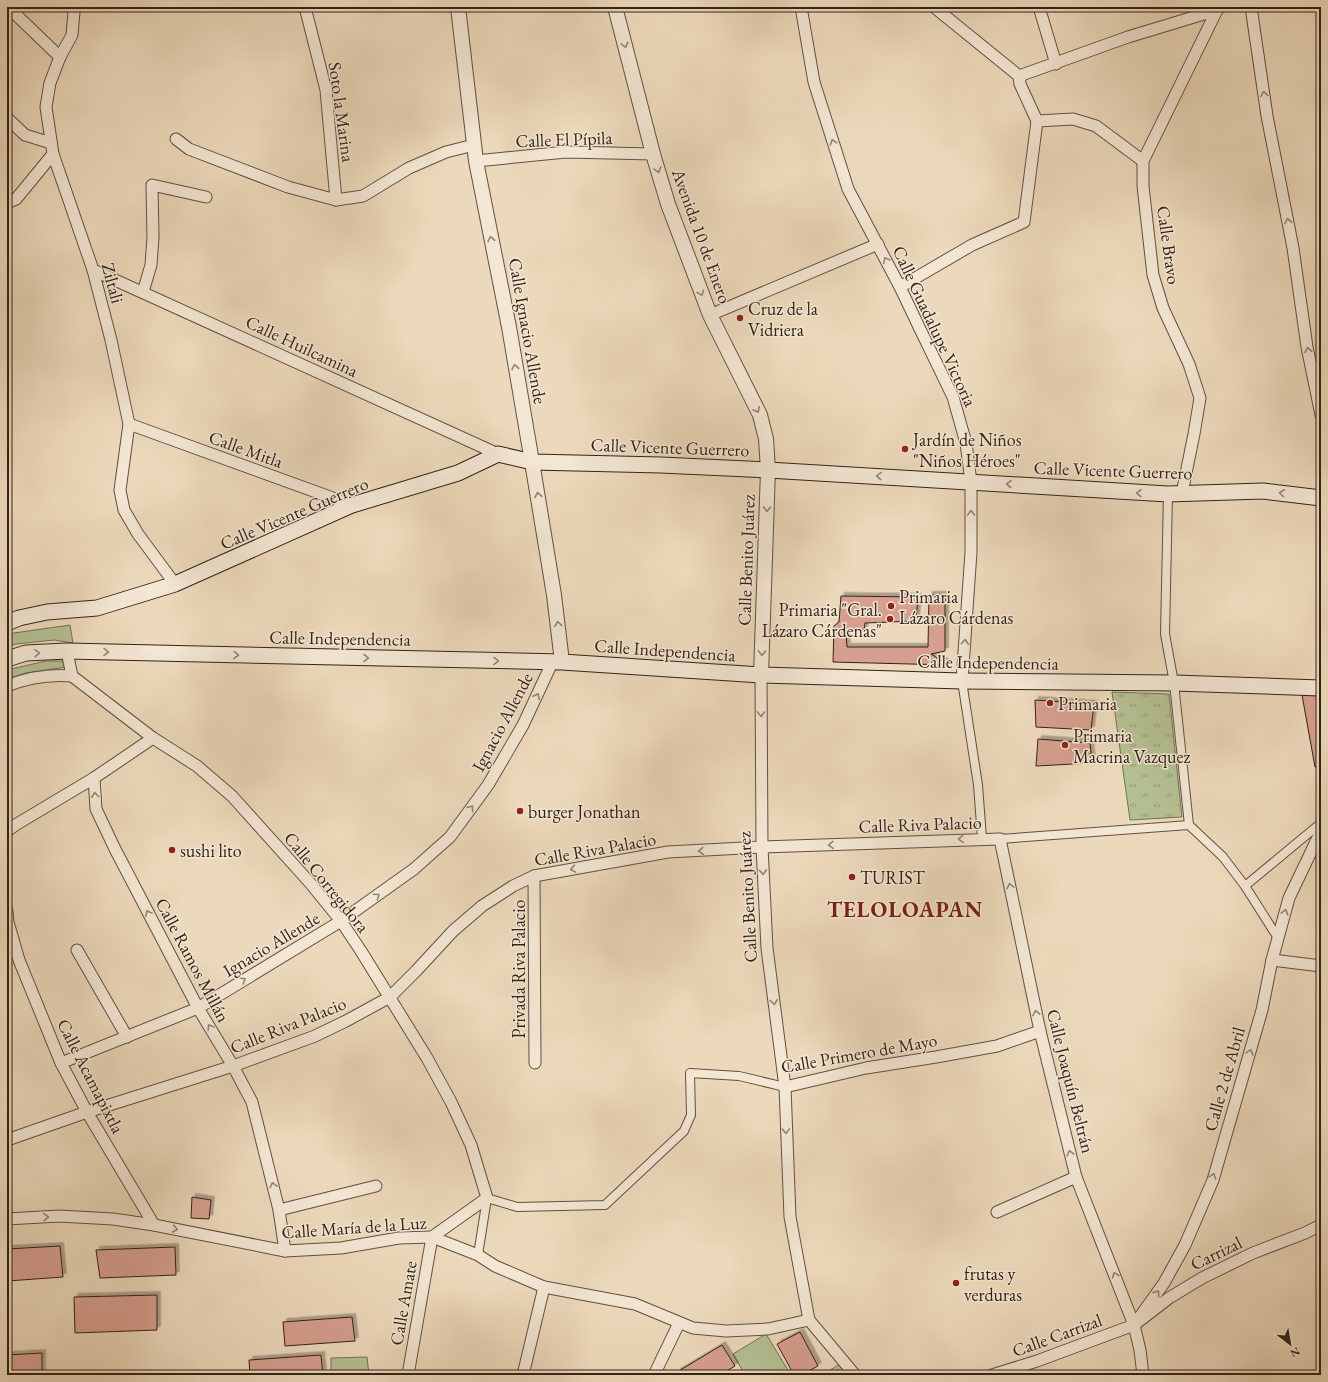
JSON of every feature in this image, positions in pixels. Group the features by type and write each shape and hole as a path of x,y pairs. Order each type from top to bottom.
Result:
{"main road":[{"name":"Calle Vicente Guerrero","path":"7,623 19,618 47,612 97,608 175,584 352,505 458,473 498,454 532,462 661,465 768,470 1175,494 1262,491 1321,498"},
{"name":"Calle Independencia","path":"7,659 26,654 67,651 557,662 761,675 962,681 1174,683 1321,688"}],"street":[{"path":"8,7 60,57"},
{"name":"Ziltali","path":"73,7 72,35 60,57 50,83 46,107 52,148 93,270 111,340 129,424 120,490 124,510 138,534 175,584"},
{"name":"Soto la Marina","path":"305,7 326,90 336,200"},
{"name":"Calle Ignacio Allende","path":"458,7 476,161 508,327 554,595 557,662"},
{"name":"Avenida 10 de Enero","path":"615,7 653,154 668,204 710,315 741,380 760,415 766,439 768,470"},
{"name":"Calle Guadalupe Victoria","path":"801,7 814,82 848,189 900,287 953,397 966,443 971,482 971,552 962,681 978,784 982,838"},
{"path":"900,287 972,244 1024,222 1037,121 1020,84 1019,76 934,7"},
{"path":"1039,7 1056,64"},
{"path":"1251,7 1267,116 1293,248 1307,347 1321,415"},
{"path":"1019,76 1128,37 1219,8"},
{"name":"Calle Bravo","path":"1175,494 1194,434 1200,398 1189,364 1163,308 1153,275 1143,186 1143,161 1219,8"},
{"path":"7,118 24,135 52,148 16,199 7,203"},
{"path":"1037,121 1073,119 1096,126 1143,161"},
{"path":"176,139 189,149 288,187 336,200 363,196 409,168 446,152 474,145"},
{"name":"Calle El Pípila","path":"476,161 566,152 653,154"},
{"path":"143,292 151,265 153,237 152,185 206,197"},
{"path":"710,315 878,244"},
{"name":"Calle Huilcamina","path":"93,270 498,454"},
{"name":"Calle Mitla","path":"129,424 352,505"},
{"name":"Calle Benito Juárez","path":"768,470 761,675 762,847 767,948 785,1087 790,1216 809,1320"},
{"path":"1175,494 1165,634 1174,683 1189,825 1218,851 1245,886 1278,938"},
{"path":"7,686 22,680 54,675 72,676 67,651"},
{"name":"Ignacio Allende","path":"61,1063 198,1008 341,921 414,869 450,837 488,785 557,662"},
{"name":"Calle Corregidora","path":"72,676 153,738 197,766 232,796 311,884 341,921 390,997 451,1102 471,1145 487,1198"},
{"path":"7,831 94,778 153,738"},
{"name":"Calle Ramos Millán","path":"94,778 96,809 114,849 198,1008 233,1066 252,1102 278,1210 285,1251"},
{"path":"1245,886 1321,823"},
{"name":"Calle Riva Palacio","path":"7,1140 87,1112 233,1066 315,1036 346,1021 390,997 453,931 482,906 513,886 534,876 668,852 982,838 1000,839 1189,825"},
{"name":"Calle 2 de Abril","path":"1134,1325 1164,1284 1185,1245 1212,1180 1262,1010 1272,960 1289,898 1321,832"},
{"name":"Calle Joaquín Beltrán","path":"1000,839 1040,1031 1076,1177 1134,1325 1140,1350 1143,1375"},
{"name":"Privada Riva Palacio","path":"534,876 535,1063"},
{"name":"Calle Acamapixtla","path":"7,911 8,922 19,960 61,1063 87,1112 154,1225"},
{"path":"77,950 127,1037"},
{"path":"1272,960 1321,966"},
{"name":"Calle Primero de Mayo","path":"487,1198 517,1207 605,1205 684,1131 691,1115 690,1073 739,1076 785,1087 866,1068 998,1046 1040,1031"},
{"path":"997,1212 1076,1177"},
{"path":"278,1210 376,1186"},
{"path":"432,1237 487,1198"},
{"path":"478,1255 487,1198"},
{"name":"Calle María de la Luz","path":"7,1219 67,1216 113,1218 285,1251 341,1248 399,1238 432,1237 478,1255 495,1266 544,1287 635,1304 693,1328 726,1331 768,1329 809,1320"},
{"name":"Carrizal","path":"1134,1325 1169,1298 1202,1278 1253,1253 1305,1233 1321,1225"},
{"name":"Calle Amate","path":"408,1375 432,1237"},
{"path":"523,1375 544,1287"},
{"path":"809,1320 855,1375"},
{"path":"654,1375 679,1323"},
{"name":"Calle Carrizal","path":"992,1375 1037,1362 1134,1325"}],"green space":[{"path":"70,625 73,643 54,640 7,646 7,634"},
{"path":"46,661 62,661 66,667 26,673 7,679 7,670"},
{"path":"1112,692 1169,694 1182,817 1130,820"},
{"path":"766,1334 791,1375 745,1375 733,1354"},
{"path":"367,1357 369,1375 331,1375 331,1358"},
{"path":"840,1364 847,1375 822,1375"}],"building":[{"path":"929,595 945,595 945,651 931,654 949,665 833,662 834,626 839,622 841,596 918,597 916,621 865,623 864,630 846,632 847,647 928,647"},
{"path":"1302,695 1321,696 1321,766 1315,767"},
{"path":"1035,700 1094,704 1091,730 1036,727"},
{"path":"1038,739 1090,743 1092,763 1036,766"},
{"path":"192,1197 211,1200 209,1219 191,1218"},
{"path":"60,1246 63,1277 7,1281 7,1249"},
{"path":"175,1247 176,1275 100,1278 96,1250"},
{"path":"157,1295 157,1330 75,1333 74,1297"},
{"path":"352,1317 355,1341 285,1346 283,1322"},
{"path":"800,1332 818,1366 801,1375 794,1375 777,1344"},
{"path":"722,1345 735,1366 720,1375 678,1375 677,1372"},
{"path":"42,1353 42,1375 7,1375 7,1355"},
{"path":"321,1355 323,1375 250,1375 249,1360"}],"place":[{"name":"Cruz de la Vidriera","path":"740,318"},
{"name":"Jardín de Niños \"Niños Héroes\"","path":"905,449"},
{"name":"Primaria Lázaro Cárdenas","path":"891,606"},
{"name":"Primaria \"Gral. Lázaro Cárdenas\"","path":"890,619"},
{"name":"Primaria","path":"1050,703"},
{"name":"Primaria Macrina Vazquez","path":"1065,745"},
{"name":"burger Jonathan","path":"520,811"},
{"name":"sushi lito","path":"172,850"},
{"name":"TURIST","path":"852,877"},
{"name":"frutas y verduras","path":"956,1283"}],"district":[{"name":"TELOLOAPAN","path":"905,909"}]}
